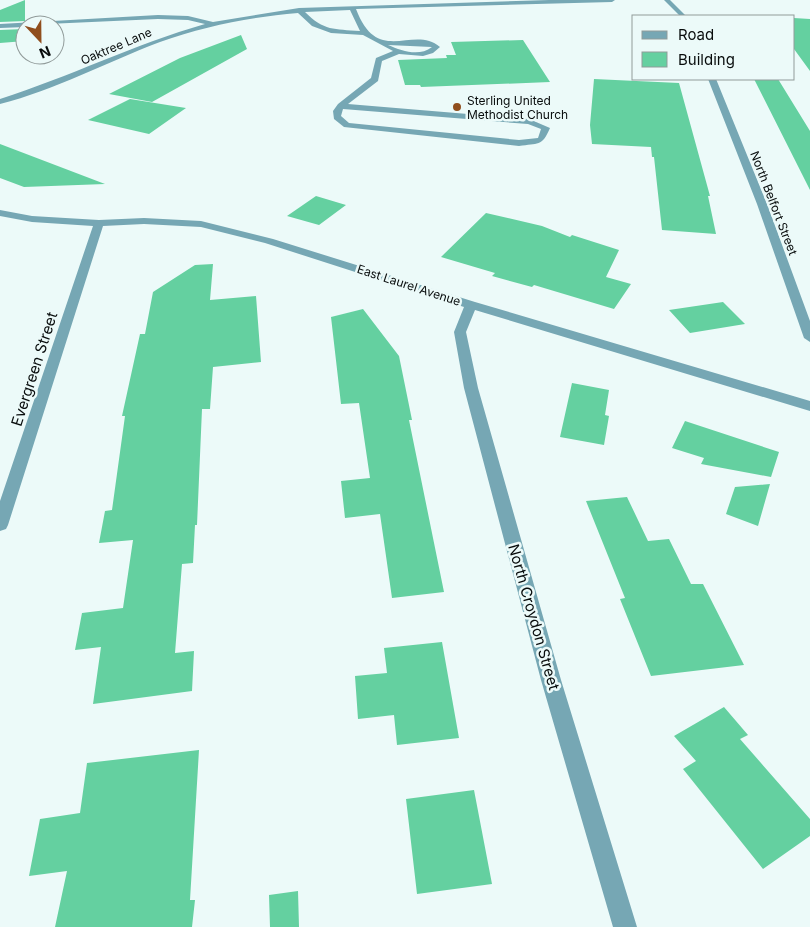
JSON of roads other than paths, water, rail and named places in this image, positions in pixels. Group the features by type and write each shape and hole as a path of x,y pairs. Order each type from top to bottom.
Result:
{"street":[{"name":"Oaktree Lane","path":"0,102 58,83 152,42 213,24 299,10 612,0"},
{"path":"667,0 682,15"},
{"path":"352,8 358,27 364,33 378,42 397,52 416,55 437,48 430,44 378,42"},
{"path":"299,10 314,26 331,31 364,33"},
{"path":"0,26 158,17 188,18 213,24"},
{"path":"341,106 530,122 546,128 541,140 519,144 347,125 339,120 336,114 341,106 375,79 379,60 397,52"},
{"name":"North Belfort Street","path":"712,80 762,204 810,338"},
{"name":"East Laurel Avenue","path":"0,213 32,219 99,223 144,221 201,224 269,241 472,305 810,406"},
{"name":"Evergreen Street","path":"0,525 99,223"},
{"name":"North Croydon Street","path":"472,305 460,332 471,388 551,680 626,927"}],"place":[{"name":"Sterling United Methodist Church","path":"457,107"}]}
